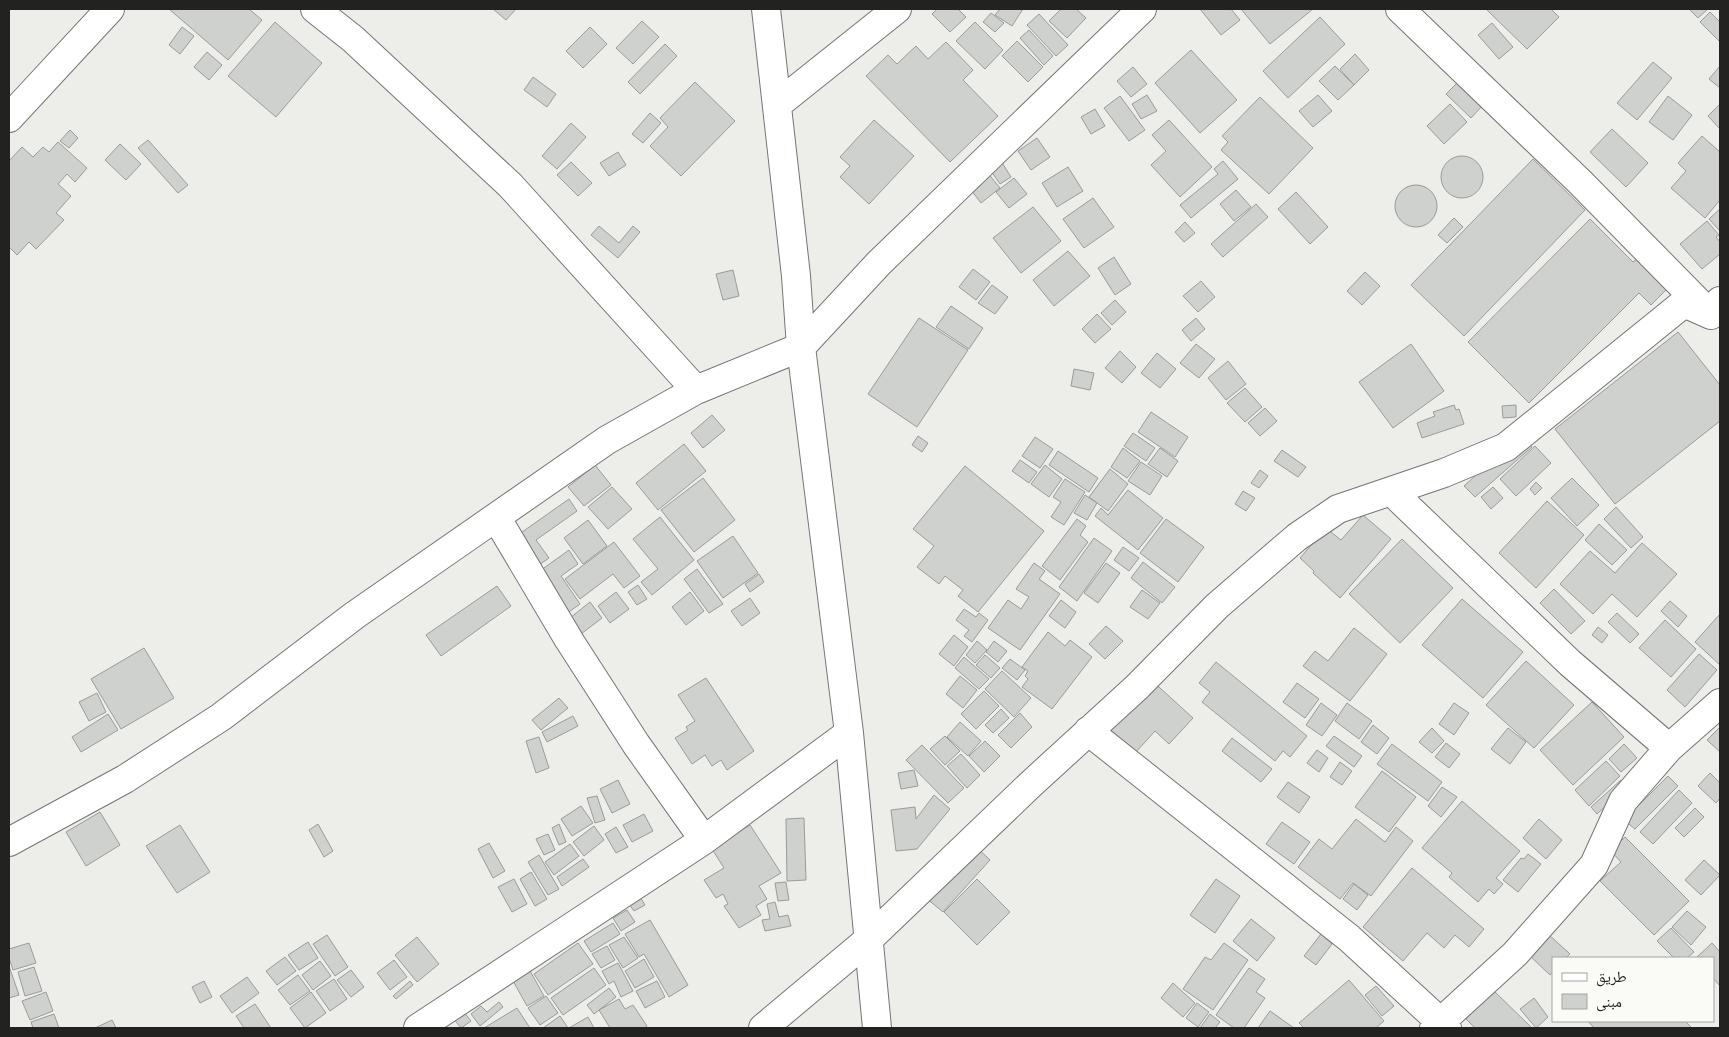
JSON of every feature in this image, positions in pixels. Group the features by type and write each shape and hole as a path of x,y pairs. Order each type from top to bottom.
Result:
{"street":[{"path":"9,118 110,9"},
{"path":"314,9 353,39 510,185 696,390"},
{"path":"766,9 778,104 801,347 849,733 877,1028"},
{"path":"778,104 897,9"},
{"path":"9,842 126,779 221,717 355,615 607,440 696,390 801,347 878,263 1142,9"},
{"path":"1400,9 1717,315"},
{"path":"763,1028 868,940 1137,686 1217,606 1297,537 1338,509 1444,473 1506,447 1684,303 1717,315"},
{"path":"1391,491 1570,663 1669,748"},
{"path":"496,517 574,648 636,744 704,840"},
{"path":"1088,731 1350,938 1441,1026 1515,954 1594,865 1623,801 1669,748 1720,702"},
{"path":"418,1028 704,840 849,733"}],"building":[{"path":"169,9 249,9 262,20 228,60"},
{"path":"493,9 516,9 506,20"},
{"path":"937,9 958,9 966,17 950,32 932,14"},
{"path":"1000,9 1023,9 1012,26 995,15"},
{"path":"1061,9 1076,9 1086,18 1067,38 1049,21"},
{"path":"1200,9 1231,9 1240,20 1221,35"},
{"path":"1241,9 1313,9 1270,44"},
{"path":"1486,9 1551,9 1559,17 1527,49"},
{"path":"1689,9 1708,9 1698,18"},
{"path":"1710,12 1720,22 1720,42 1700,22"},
{"path":"991,13 1004,23 995,32 983,22"},
{"path":"1039,14 1068,45 1056,56 1027,25"},
{"path":"1320,17 1345,44 1288,98 1263,71"},
{"path":"642,21 659,37 633,64 616,48"},
{"path":"275,22 322,63 276,117 228,76"},
{"path":"975,22 1003,50 985,69 956,41"},
{"path":"1492,23 1513,47 1499,59 1478,35"},
{"path":"182,27 194,36 180,54 169,45"},
{"path":"590,27 607,44 583,68 566,51"},
{"path":"1029,30 1053,56 1044,65 1020,38"},
{"path":"1017,41 1043,67 1028,82 1002,56"},
{"path":"946,42 973,70 963,80 998,116 950,162 866,76 888,55 897,64 916,46 928,59"},
{"path":"665,44 677,56 640,94 628,82"},
{"path":"1191,50 1237,100 1200,133 1155,83"},
{"path":"207,52 222,65 209,80 194,67"},
{"path":"1355,54 1369,70 1354,85 1340,69"},
{"path":"1653,62 1672,78 1637,120 1617,103"},
{"path":"1335,66 1354,85 1338,100 1319,81"},
{"path":"1720,66 1720,88 1709,79"},
{"path":"1133,67 1147,84 1131,97 1117,81"},
{"path":"533,77 556,94 547,107 524,90"},
{"path":"1460,80 1484,104 1471,118 1446,94"},
{"path":"695,82 735,121 681,176 650,146 668,127 660,118"},
{"path":"1147,95 1157,111 1141,119 1132,104"},
{"path":"1318,95 1332,111 1313,127 1299,111"},
{"path":"1120,96 1145,130 1129,141 1104,108"},
{"path":"1668,96 1692,115 1673,140 1649,122"},
{"path":"1260,97 1313,148 1269,194 1221,150 1228,142 1222,136"},
{"path":"1450,104 1467,122 1444,144 1427,126"},
{"path":"1720,104 1720,129 1708,116"},
{"path":"1095,109 1105,126 1091,134 1081,117"},
{"path":"650,113 661,123 643,143 632,134"},
{"path":"874,120 914,156 869,204 840,177 850,166 840,157"},
{"path":"1169,120 1212,167 1180,197 1151,165 1166,151 1152,135"},
{"path":"571,123 586,137 557,169 542,156"},
{"path":"1612,129 1648,163 1626,187 1590,152"},
{"path":"70,130 78,138 69,148 60,141"},
{"path":"1702,136 1720,152 1720,200 1705,218 1671,188 1686,171 1678,163"},
{"path":"1037,138 1050,157 1031,170 1018,151"},
{"path":"148,140 188,185 178,193 138,148"},
{"path":"58,142 87,168 75,182 67,174 58,184 71,196 56,213 64,220 36,249 29,242 17,255 9,247 9,161 22,147 33,157 43,147 49,152"},
{"path":"120,144 141,164 126,180 105,160"},
{"path":"618,152 626,165 609,176 600,163"},
{"path":"1466,156 1474,159 1480,165 1483,177 1480,189 1474,195 1458,198 1450,195 1444,189 1441,173 1444,165 1450,159"},
{"path":"1533,159 1585,210 1464,336 1411,285"},
{"path":"1001,161 1011,177 1000,184 989,168"},
{"path":"1223,161 1238,179 1191,218 1180,205 1218,174 1214,169"},
{"path":"571,162 592,183 578,196 557,175"},
{"path":"1068,167 1083,191 1057,207 1042,183"},
{"path":"987,172 1000,188 981,203 968,186"},
{"path":"1014,178 1027,194 1009,208 996,192"},
{"path":"1416,185 1431,191 1437,206 1431,221 1416,227 1401,221 1395,206 1401,191"},
{"path":"1236,190 1251,207 1234,221 1220,204"},
{"path":"1296,192 1328,227 1310,244 1278,209"},
{"path":"1093,198 1114,227 1084,248 1063,219"},
{"path":"1256,204 1268,217 1223,257 1211,244"},
{"path":"1033,207 1061,241 1021,273 993,238"},
{"path":"1720,209 1720,231 1709,219"},
{"path":"1454,218 1463,227 1447,243 1438,235"},
{"path":"1590,219 1633,262 1638,258 1668,288 1651,305 1639,293 1529,403 1468,342"},
{"path":"1707,221 1719,235 1716,237 1720,242 1720,254 1702,269 1680,244"},
{"path":"1185,222 1195,233 1184,242 1175,232"},
{"path":"599,226 619,243 633,226 640,232 618,258 591,235"},
{"path":"1068,251 1090,276 1054,306 1033,280"},
{"path":"1114,257 1131,284 1115,295 1098,268"},
{"path":"973,269 990,282 976,300 959,287"},
{"path":"733,270 739,296 723,300 716,274"},
{"path":"1365,272 1380,286 1362,305 1347,291"},
{"path":"1201,281 1215,297 1198,312 1183,296"},
{"path":"992,285 1008,297 995,314 978,303"},
{"path":"1115,300 1126,312 1112,325 1101,313"},
{"path":"951,306 983,328 969,349 936,327"},
{"path":"1097,314 1111,329 1095,343 1082,329"},
{"path":"919,318 968,350 917,427 868,394"},
{"path":"1196,318 1205,329 1191,341 1182,330"},
{"path":"1678,332 1720,385 1720,421 1615,504 1555,429"},
{"path":"1196,344 1215,359 1199,378 1180,363"},
{"path":"1411,344 1444,391 1393,428 1359,382"},
{"path":"1120,351 1136,367 1122,383 1105,368"},
{"path":"1157,353 1176,369 1160,388 1141,373"},
{"path":"1228,361 1246,384 1226,400 1208,378"},
{"path":"1074,369 1094,373 1090,390 1071,386"},
{"path":"1245,388 1262,407 1245,422 1227,403"},
{"path":"1454,405 1456,410 1459,409 1464,424 1422,438 1417,423 1435,416 1433,412"},
{"path":"1516,405 1516,417 1503,418 1502,406"},
{"path":"1265,408 1277,421 1260,436 1248,423"},
{"path":"1151,412 1188,437 1175,457 1138,432"},
{"path":"712,415 725,430 703,448 691,433"},
{"path":"1133,433 1155,448 1146,461 1124,446"},
{"path":"918,436 928,443 922,452 912,445"},
{"path":"1035,437 1053,449 1040,468 1022,456"},
{"path":"1526,440 1532,447 1475,497 1464,486 1507,447"},
{"path":"684,444 706,471 658,510 636,483"},
{"path":"1535,446 1551,463 1516,496 1500,479"},
{"path":"1123,448 1140,461 1127,478 1111,467"},
{"path":"1160,448 1178,461 1167,477 1148,464"},
{"path":"1282,450 1306,467 1298,477 1274,461"},
{"path":"1058,451 1098,478 1089,492 1049,465"},
{"path":"1020,460 1037,472 1029,483 1012,471"},
{"path":"1141,462 1162,476 1150,495 1128,481"},
{"path":"595,465 611,485 584,506 568,487"},
{"path":"1045,465 1062,479 1049,497 1031,484"},
{"path":"965,466 1044,531 978,612 958,596 963,590 945,576 939,584 917,567 934,546 913,529"},
{"path":"1110,469 1128,484 1108,511 1089,497"},
{"path":"1260,470 1268,476 1259,488 1251,483"},
{"path":"703,478 735,520 694,552 661,510"},
{"path":"1572,478 1599,505 1577,526 1551,498"},
{"path":"1065,479 1085,492 1064,525 1051,517 1061,502 1053,497"},
{"path":"1536,482 1542,488 1535,495 1530,489"},
{"path":"612,487 632,509 608,529 588,507"},
{"path":"1493,487 1503,498 1491,509 1481,497"},
{"path":"1128,490 1163,518 1138,550 1095,516 1101,508 1108,515"},
{"path":"1243,491 1255,498 1246,511 1235,504"},
{"path":"1085,495 1097,503 1087,520 1074,513"},
{"path":"569,499 577,511 536,540 549,558 536,567 515,537"},
{"path":"1547,501 1584,535 1536,588 1499,553"},
{"path":"1616,507 1643,537 1631,548 1604,519"},
{"path":"1363,515 1391,539 1340,598 1300,558 1326,528 1341,540"},
{"path":"660,517 694,560 652,595 641,582 658,569 633,539"},
{"path":"1077,519 1086,526 1080,535 1088,542 1060,580 1042,566"},
{"path":"1166,519 1204,547 1178,582 1140,553"},
{"path":"588,520 607,546 583,564 564,538"},
{"path":"1599,524 1627,550 1612,565 1585,540"},
{"path":"733,536 758,573 723,598 697,561"},
{"path":"1094,538 1112,551 1077,601 1059,587"},
{"path":"1402,539 1453,588 1400,643 1349,594"},
{"path":"614,542 640,576 624,588 613,574 580,599 565,579"},
{"path":"1642,543 1677,574 1637,617 1612,594 1593,614 1560,584 1590,551 1615,573"},
{"path":"1123,547 1139,558 1129,571 1114,560"},
{"path":"569,550 578,564 561,576 580,604 566,614 537,573"},
{"path":"1143,562 1175,587 1162,603 1131,578"},
{"path":"1034,563 1045,571 1039,579 1060,594 1020,650 988,628 1008,600 1021,609 1029,597 1016,589"},
{"path":"1106,563 1120,573 1098,603 1084,593"},
{"path":"697,569 723,604 709,613 684,579"},
{"path":"759,574 764,582 750,592 745,584"},
{"path":"638,585 647,599 637,605 628,592"},
{"path":"497,586 511,606 441,656 426,635"},
{"path":"1554,589 1585,621 1571,634 1540,603"},
{"path":"1142,590 1160,603 1148,619 1130,607"},
{"path":"616,592 629,609 610,623 598,606"},
{"path":"690,592 704,611 686,625 672,607"},
{"path":"750,598 760,613 742,626 731,611"},
{"path":"1462,599 1523,652 1483,698 1422,645"},
{"path":"1061,600 1076,612 1065,628 1049,616"},
{"path":"1670,601 1687,616 1678,627 1661,611"},
{"path":"590,602 602,618 581,634 570,618"},
{"path":"964,609 976,617 979,613 988,620 972,642 964,636 969,630 956,620"},
{"path":"1617,613 1639,634 1630,643 1608,622"},
{"path":"1720,614 1720,665 1695,642"},
{"path":"1665,620 1696,649 1671,677 1639,648"},
{"path":"1106,626 1123,641 1105,659 1089,644"},
{"path":"1598,627 1608,635 1602,643 1592,635"},
{"path":"1354,628 1387,654 1350,701 1303,666 1315,651 1328,661"},
{"path":"1048,632 1065,646 1070,640 1092,657 1052,709 1022,687 1028,679 1025,676 1028,671 1022,667"},
{"path":"954,635 968,647 954,666 939,654"},
{"path":"977,641 987,650 975,663 966,655"},
{"path":"994,641 1007,651 998,662 986,652"},
{"path":"144,648 174,698 121,729 91,679"},
{"path":"1699,654 1717,670 1685,707 1667,690"},
{"path":"985,655 1000,668 991,678 976,665"},
{"path":"964,657 989,679 979,689 955,668"},
{"path":"1010,659 1025,670 1017,680 1002,668"},
{"path":"1526,661 1574,705 1534,748 1486,705"},
{"path":"1216,662 1307,736 1290,757 1283,751 1275,761 1202,702 1210,692 1199,683"},
{"path":"1002,671 1031,698 1014,717 985,689"},
{"path":"960,676 977,690 963,708 946,694"},
{"path":"706,678 754,751 727,770 721,760 712,766 705,755 692,764 675,738 688,730 686,727 695,721 678,695"},
{"path":"1149,678 1193,718 1169,744 1155,731 1136,752 1105,725"},
{"path":"1297,683 1319,699 1305,718 1283,702"},
{"path":"984,691 999,706 976,729 961,714"},
{"path":"97,693 106,712 89,721 79,702"},
{"path":"559,698 568,708 541,730 532,720"},
{"path":"1592,702 1624,737 1573,785 1540,750"},
{"path":"1321,703 1337,715 1322,736 1306,725"},
{"path":"1347,703 1372,721 1359,739 1335,721"},
{"path":"1454,703 1469,713 1454,735 1439,724"},
{"path":"1001,709 1009,718 993,733 985,725"},
{"path":"1020,713 1032,727 1011,748 998,735"},
{"path":"108,714 118,730 81,752 72,737"},
{"path":"573,716 578,726 547,742 542,732"},
{"path":"960,722 981,741 968,756 947,737"},
{"path":"1373,725 1389,738 1377,754 1361,742"},
{"path":"1720,727 1720,752 1707,740"},
{"path":"1432,728 1444,741 1432,753 1419,742"},
{"path":"1508,728 1526,742 1510,764 1491,749"},
{"path":"945,736 960,751 945,765 930,749"},
{"path":"1334,736 1362,756 1354,767 1326,746"},
{"path":"539,737 549,768 536,773 526,741"},
{"path":"1232,738 1272,769 1261,782 1222,751"},
{"path":"985,741 1000,756 984,772 969,756"},
{"path":"1446,743 1460,754 1449,768 1435,757"},
{"path":"1392,744 1442,782 1428,801 1377,764"},
{"path":"1624,744 1637,758 1621,772 1609,759"},
{"path":"922,745 964,788 948,803 906,760"},
{"path":"1317,750 1328,758 1319,772 1307,763"},
{"path":"961,754 980,775 967,788 947,766"},
{"path":"1606,761 1620,776 1589,806 1575,790"},
{"path":"1340,762 1352,771 1342,785 1330,777"},
{"path":"914,770 918,786 901,789 898,773"},
{"path":"1382,771 1416,797 1389,832 1355,807"},
{"path":"1710,773 1720,783 1720,798 1716,803 1698,786"},
{"path":"1668,776 1678,786 1635,829 1624,820"},
{"path":"618,780 630,804 612,813 600,789"},
{"path":"1621,780 1627,786 1597,814 1591,807"},
{"path":"1288,782 1310,797 1299,813 1277,797"},
{"path":"1442,787 1457,797 1441,817 1428,806"},
{"path":"1679,790 1692,803 1653,844 1640,832"},
{"path":"934,795 950,809 917,849 896,851 891,810 915,807 916,819"},
{"path":"597,796 605,820 595,823 587,798"},
{"path":"1462,801 1520,851 1496,878 1503,884 1494,894 1489,889 1478,902 1449,877 1452,873 1422,848"},
{"path":"581,806 593,823 572,836 561,819"},
{"path":"1695,808 1704,817 1684,837 1675,828"},
{"path":"100,812 120,845 86,866 66,832"},
{"path":"644,814 653,831 632,842 623,825"},
{"path":"804,818 806,880 787,881 786,819"},
{"path":"1356,819 1385,842 1396,827 1413,841 1371,896 1353,883 1340,899 1298,867 1319,839 1332,849"},
{"path":"1539,819 1562,840 1546,859 1523,838"},
{"path":"1282,822 1310,842 1294,864 1266,844"},
{"path":"318,824 333,851 324,857 309,830"},
{"path":"559,824 566,842 559,845 552,828"},
{"path":"180,825 210,872 177,893 146,846"},
{"path":"750,825 781,873 759,886 767,899 756,906 761,915 739,928 724,906 728,904 723,894 716,898 704,880 724,868 712,849"},
{"path":"594,826 604,840 584,856 573,842"},
{"path":"616,827 628,847 616,853 605,834"},
{"path":"548,834 555,850 544,855 536,839"},
{"path":"1625,837 1689,901 1654,935 1600,881 1621,862 1611,851"},
{"path":"489,843 505,871 493,878 478,849"},
{"path":"570,844 579,856 554,875 545,862"},
{"path":"974,845 990,860 943,912 926,898"},
{"path":"1528,854 1541,864 1518,892 1503,880 1521,858 1524,859"},
{"path":"539,855 559,889 548,895 528,862"},
{"path":"583,859 589,867 562,886 557,877"},
{"path":"1704,860 1720,875 1701,895 1685,880"},
{"path":"1412,868 1484,929 1469,947 1455,935 1444,948 1427,933 1403,961 1363,927"},
{"path":"531,872 547,899 535,906 520,879"},
{"path":"514,879 527,904 512,912 498,887"},
{"path":"977,879 1010,912 977,945 944,912"},
{"path":"1216,879 1240,896 1215,933 1190,915"},
{"path":"786,882 789,900 778,901 775,883"},
{"path":"1354,884 1368,895 1357,910 1343,899"},
{"path":"640,897 645,905 634,911 629,904"},
{"path":"775,902 779,917 788,915 791,926 765,931 762,920 770,919 767,904"},
{"path":"627,910 635,922 621,931 613,918"},
{"path":"1687,911 1706,927 1691,945 1672,927"},
{"path":"1251,919 1275,938 1257,961 1233,941"},
{"path":"650,920 688,985 669,997 644,954 639,957 625,934"},
{"path":"613,923 620,934 591,952 584,941"},
{"path":"1671,928 1694,952 1688,957 1673,957 1657,941"},
{"path":"1321,934 1332,944 1316,965 1304,956"},
{"path":"1548,934 1570,954 1567,957 1552,957 1552,973 1550,975 1528,954"},
{"path":"327,935 348,967 335,976 313,944"},
{"path":"417,937 439,964 417,982 395,955"},
{"path":"624,937 638,958 623,968 609,945"},
{"path":"308,942 318,958 299,970 288,955"},
{"path":"29,943 36,963 13,970 9,958 9,949"},
{"path":"578,943 593,964 548,995 534,974"},
{"path":"1224,943 1248,960 1213,1010 1183,989 1205,957 1211,960"},
{"path":"1712,943 1720,952 1720,986 1714,979 1714,957 1697,957"},
{"path":"607,946 615,960 601,968 592,954"},
{"path":"285,957 296,971 277,985 266,971"},
{"path":"644,959 654,977 635,988 625,971"},
{"path":"394,960 407,977 390,990 377,973"},
{"path":"320,961 331,976 313,990 302,975"},
{"path":"618,963 633,991 621,997 614,981 609,984 602,971"},
{"path":"9,966 19,995 9,998"},
{"path":"34,967 42,991 25,996 18,972"},
{"path":"594,968 606,985 563,1015 551,998"},
{"path":"1249,968 1265,979 1256,992 1265,998 1244,1028 1234,1028 1216,1015"},
{"path":"529,969 544,996 527,1006 512,979"},
{"path":"351,970 364,987 351,997 337,980"},
{"path":"298,975 310,991 290,1005 278,990"},
{"path":"247,977 259,993 232,1013 220,996"},
{"path":"334,979 347,999 330,1011 316,991"},
{"path":"1349,980 1384,1021 1376,1028 1304,1028 1299,1023"},
{"path":"204,981 212,997 200,1003 192,987"},
{"path":"410,981 413,985 396,999 393,996"},
{"path":"657,981 665,997 645,1008 636,991"},
{"path":"1173,983 1195,1003 1183,1017 1161,998"},
{"path":"1376,986 1394,1006 1382,1016 1365,995"},
{"path":"609,988 616,997 594,1014 587,1005"},
{"path":"1494,991 1532,1028 1475,1028 1466,1019"},
{"path":"46,992 53,1011 30,1020 22,1001"},
{"path":"311,992 326,1013 305,1028 290,1008"},
{"path":"546,996 558,1013 540,1025 528,1008"},
{"path":"1534,998 1548,1017 1536,1028 1520,1009"},
{"path":"619,999 625,1009 633,1005 647,1026 644,1028 610,1028 599,1010"},
{"path":"499,1002 503,1007 480,1026 471,1014 481,1006 487,1012"},
{"path":"1197,1003 1209,1012 1198,1027 1186,1018"},
{"path":"255,1004 271,1028 244,1028 236,1016"},
{"path":"517,1008 530,1028 484,1028"},
{"path":"463,1011 471,1021 461,1028 453,1018"},
{"path":"1270,1011 1294,1028 1258,1028"},
{"path":"54,1014 59,1028 33,1028 31,1022"},
{"path":"1210,1014 1220,1022 1215,1028 1200,1028"},
{"path":"560,1016 568,1028 543,1028"},
{"path":"588,1017 594,1028 569,1028"},
{"path":"112,1020 116,1028 95,1028"},
{"path":"1589,1022 1686,1022 1692,1028 1594,1028"}]}
